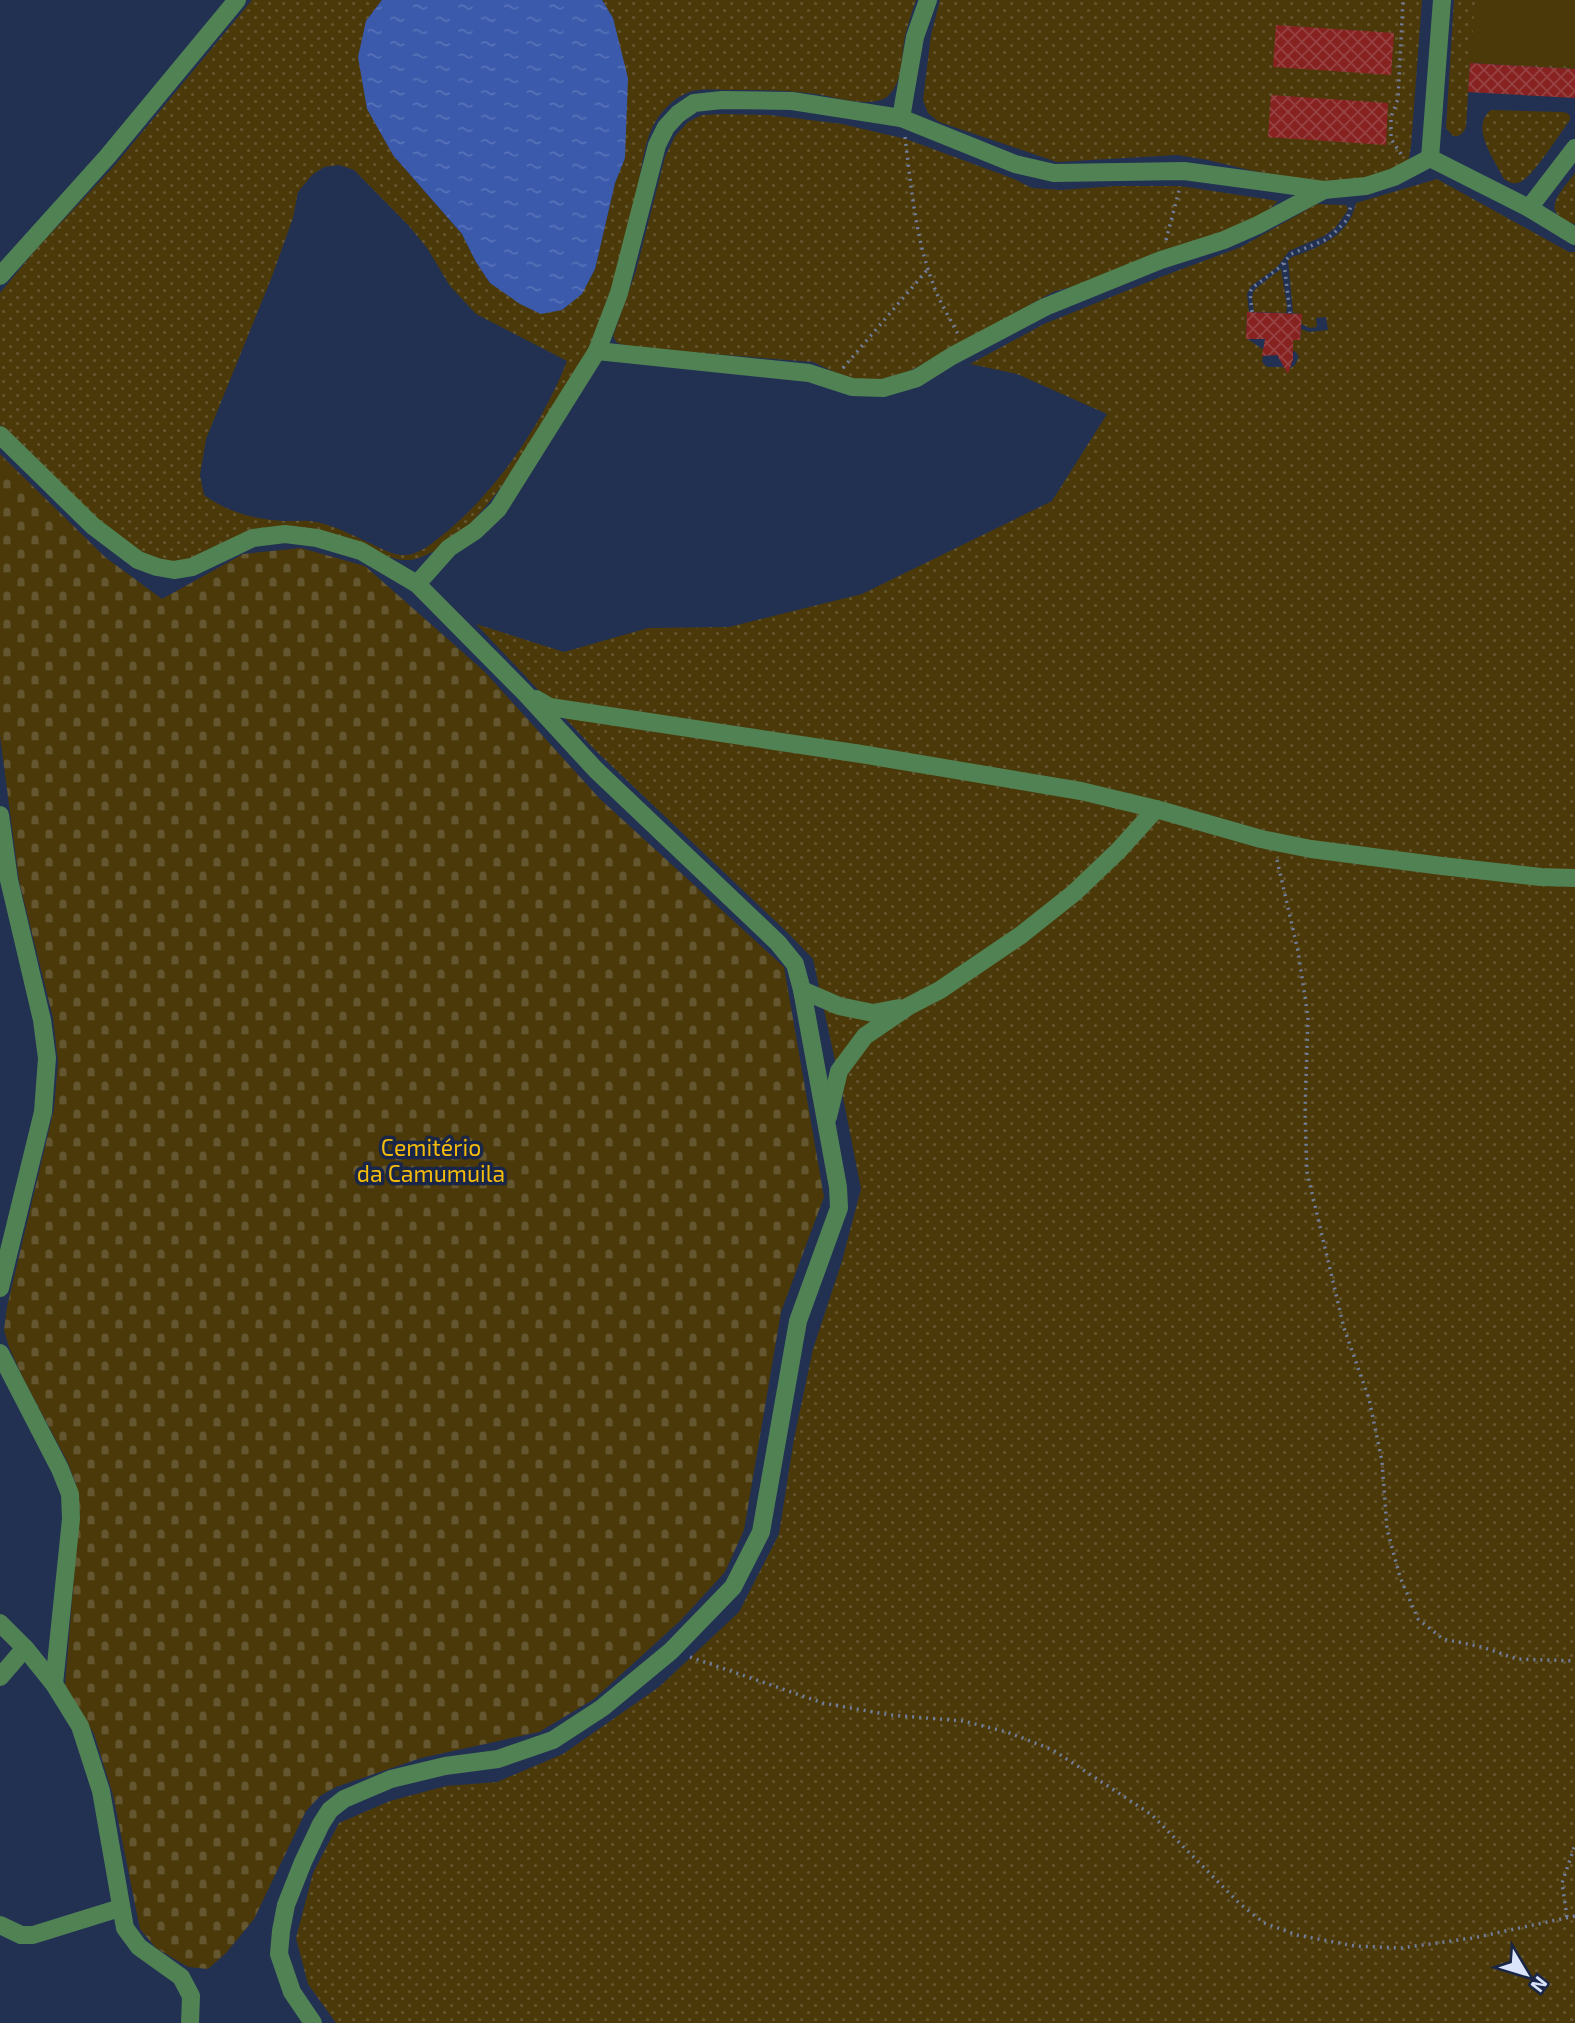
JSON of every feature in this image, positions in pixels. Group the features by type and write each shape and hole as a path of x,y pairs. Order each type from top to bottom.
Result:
{"street":[{"path":"0,276 107,157 237,0"},
{"path":"901,118 915,37 928,0"},
{"path":"1430,158 1442,0"},
{"path":"417,584 449,548 475,531 498,509 597,351 619,293 657,145 666,127 694,103 722,100 792,101 901,118 1015,164 1054,173 1184,171 1324,190 1366,186 1394,177 1430,158"},
{"path":"1529,208 1575,148"},
{"path":"1430,158 1529,208 1575,236"},
{"path":"597,351 808,373 852,387 883,388 917,378 1045,307 1161,260 1224,240 1324,190"},
{"path":"0,435 93,526 138,560 157,567 174,570 192,567 253,538 285,534 317,538 361,551 417,584 524,692 596,770 778,943 795,964 802,990 838,1187 839,1208 798,1321 761,1532 733,1587 671,1651 602,1708 553,1740 498,1759 445,1766 391,1779 344,1799 330,1810 303,1862 286,1905 279,1954 292,1992 313,2023"},
{"path":"524,692 550,707 874,756 1081,791 1311,849 1541,877 1575,878"},
{"path":"827,1124 839,1071 865,1036 908,1006 940,990 1021,935 1074,893 1119,850 1156,809"},
{"path":"0,816 9,880 42,1020 47,1058 43,1112 0,1288"},
{"path":"802,990 839,1006 873,1013 908,1006"},
{"path":"0,1353 60,1469 70,1494 71,1518 54,1684"},
{"path":"0,1623 25,1648 54,1684 80,1726 101,1791 125,1928 139,1947 181,1978 191,1996 190,2023"},
{"path":"0,1677 25,1648"},
{"path":"0,1925 21,1935 33,1935 120,1908"}],"path":[{"path":"1401,162 1402,157 1389,139 1391,117 1398,99 1403,0"},
{"path":"1394,36 1401,36"},
{"path":"1391,70 1400,71"},
{"path":"1388,108 1395,108"},
{"path":"901,118 919,235 928,269 965,349"},
{"path":"1161,260 1184,171"},
{"path":"1252,312 1252,288 1284,263 1291,254 1325,240 1341,228 1350,215 1352,204"},
{"path":"1284,263 1290,313"},
{"path":"832,380 928,269"},
{"path":"1272,841 1298,951 1308,1017 1305,1112 1307,1172 1344,1328 1369,1399 1382,1461 1387,1529 1400,1577 1418,1619 1443,1639 1482,1647 1517,1659 1575,1661"},
{"path":"671,1651 823,1703 890,1715 964,1721 1007,1732 1053,1751 1152,1815 1239,1903 1264,1923 1297,1935 1355,1946 1401,1948 1473,1938 1575,1916"},
{"path":"1567,1917 1562,1883 1575,1845"}],"green space":[{"path":"252,0 382,0 366,21 393,155 462,234 490,283 562,310 582,293 595,269 615,183 625,158 613,18 602,0 916,0 905,36 897,83 888,96 881,100 864,102 784,91 705,90 683,95 658,117 647,141 612,289 601,323 587,352 500,489 462,531 441,547 419,558 393,558 289,530 178,563 147,556 89,515 0,425 0,293 38,247 114,166","holes":["339,165 354,170 409,226 427,248 450,286 476,314 567,361 530,434 497,480 479,501 440,537 422,550 407,555 388,552 323,523 264,519 232,510 204,495 200,475 206,439 271,279 293,218 298,192 312,175 324,167"]},
{"path":"940,0 1422,0 1409,158 1402,167 1387,174 1327,184 1177,155 1057,162 939,122 928,113 923,100 931,35"},
{"path":"1454,0 1575,0 1575,69 1470,63 1466,127 1461,134 1453,136 1446,128"},
{"path":"1475,0 1575,0 1575,67 1471,61"},
{"path":"1491,110 1562,112 1570,116 1570,120 1532,172 1520,182 1514,183 1504,179 1486,144 1482,125"},
{"path":"702,115 769,115 842,124 906,139 1032,188 1061,190 1116,186 1180,186 1278,201 1266,213 1240,228 1053,292 902,375 881,381 847,378 813,362 638,348 617,343 613,336 636,271 665,157 675,136 688,122"},
{"path":"1575,173 1575,224 1557,214 1555,208 1559,195"},
{"path":"1437,179 1569,252 1575,252 1575,2023 336,2023 308,1984 296,1938 313,1873 339,1823 390,1801 446,1786 497,1782 563,1754 659,1687 739,1612 779,1534 794,1439 813,1349 842,1261 861,1189 813,959 596,751 476,624 564,652 648,628 729,627 862,594 1052,501 1107,414 1017,374 970,364 1044,324 1241,247 1317,204 1346,205 1348,210 1335,228 1324,236 1289,251 1277,267 1251,286 1247,294 1249,312 1246,338 1264,350 1262,362 1267,367 1289,369 1299,357 1283,340 1300,340 1301,329 1309,332 1328,330 1326,317 1316,318 1317,327 1310,328 1301,324 1301,314 1293,313 1288,260 1323,244 1340,232 1347,224 1356,203"},
{"path":"1281,269 1286,313 1254,312 1254,290"},
{"name":"Cemitério da Camumuila","path":"0,454 105,557 162,599 243,554 301,548 365,566 484,671 600,799 784,967 824,1197 781,1312 744,1530 725,1572 680,1621 594,1699 539,1732 421,1758 336,1787 320,1796 306,1811 254,1919 226,1953 208,1969 188,1967 156,1948 140,1929 113,1795 94,1734 65,1685 79,1515 76,1484 67,1461 22,1376 4,1330 7,1307 54,1109 58,1062 53,1018 19,881 0,736"}],"water":[{"path":"382,0 602,0 613,18 628,78 625,158 615,183 595,269 582,294 562,310 541,314 520,304 490,283 462,234 393,155 367,109 358,57 366,21"}],"building":[{"path":"1276,25 1394,33 1391,75 1273,67"},
{"path":"1470,63 1575,69 1575,98 1468,92"},
{"path":"1271,95 1388,103 1386,145 1268,137"},
{"path":"1247,312 1302,314 1300,340 1293,340 1293,359 1288,374 1277,355 1262,356 1265,339 1246,339"}]}
